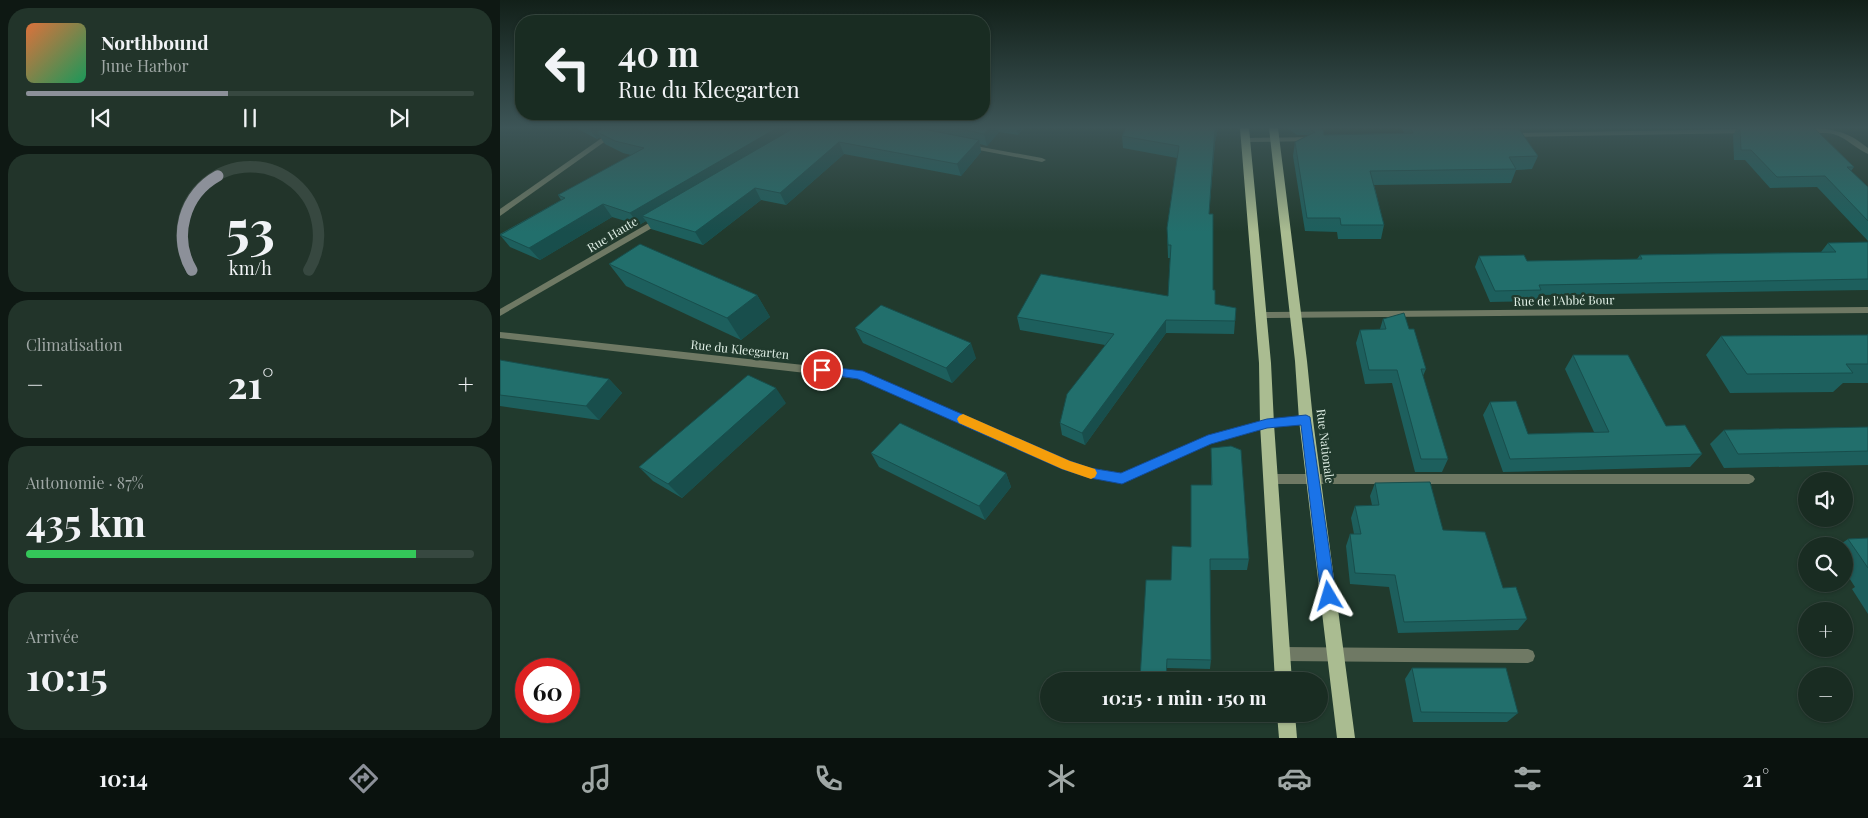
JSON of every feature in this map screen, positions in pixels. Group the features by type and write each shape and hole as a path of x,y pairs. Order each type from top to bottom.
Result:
{"main road":[{"path":"1248,162 1265,363 1267,424 1283,672"},
{"name":"Rue Nationale","path":"1276,162 1306,420 1346,738"},
{"path":"1287,722 1288,738"}],"street":[{"path":"500,212 572,162"},
{"name":"Rue Haute","path":"500,313 668,214"},
{"name":"Rue de l'Abbé Bour","path":"1260,315 1868,310"},
{"name":"Rue du Kleegarten","path":"500,335 859,374 1066,465 1090,473 1122,478 1208,440 1267,424 1306,420"},
{"path":"1271,479 1749,479"},
{"path":"1282,654 1528,656"}],"building":[{"path":"618,162 717,162 630,213 603,204 529,248 500,235 565,198 558,195"},
{"path":"735,162 815,162 780,193 755,188 695,232 642,216"},
{"path":"1177,162 1213,162 1209,214 1213,214 1213,290 1215,290 1215,304 1236,308 1235,321 1166,320 1082,433 1060,423 1067,394 1114,334 1017,317 1041,274 1168,296 1171,245 1168,245 1167,228"},
{"path":"1298,162 1512,162 1516,169 1370,171 1384,225 1341,225 1340,218 1307,218"},
{"path":"1763,162 1849,162 1854,167 1847,167 1868,187 1868,221 1825,176 1777,177"},
{"path":"1868,242 1868,279 1539,285 1541,290 1495,291 1479,256 1524,255 1527,261 1642,259 1640,255 1836,252 1828,243"},
{"path":"640,244 757,295 727,318 609,264"},
{"path":"881,305 971,343 946,368 855,328"},
{"path":"1404,313 1409,329 1414,329 1426,369 1421,369 1448,459 1421,459 1397,370 1369,370 1360,330 1386,329 1383,319"},
{"path":"1868,335 1868,364 1846,364 1853,373 1747,374 1721,336"},
{"path":"1573,355 1628,355 1666,426 1685,425 1702,454 1510,459 1490,402 1516,401 1528,434 1609,432"},
{"path":"500,360 609,379 586,406 500,395"},
{"path":"748,375 776,388 668,484 639,467"},
{"path":"900,423 1006,473 979,506 871,453"},
{"path":"1868,427 1868,451 1738,454 1724,430"},
{"path":"1231,446 1241,450 1249,559 1210,559 1211,660 1167,659 1166,672 1140,672 1146,580 1171,580 1172,546 1191,547 1191,485 1212,485 1211,448"},
{"path":"1430,482 1443,530 1485,532 1503,588 1516,587 1527,619 1404,622 1395,575 1355,573 1350,534 1361,534 1355,506 1379,505 1375,483"},
{"path":"1868,538 1868,568 1853,546 1853,539"},
{"path":"1412,668 1506,668 1518,713 1421,712"}],"slow traffic":[{"path":"963,419 1066,465 1091,473"}],"route":[{"path":"822,370 859,374 1066,465 1090,473 1122,478 1208,440 1267,424 1306,420 1329,596"}]}
